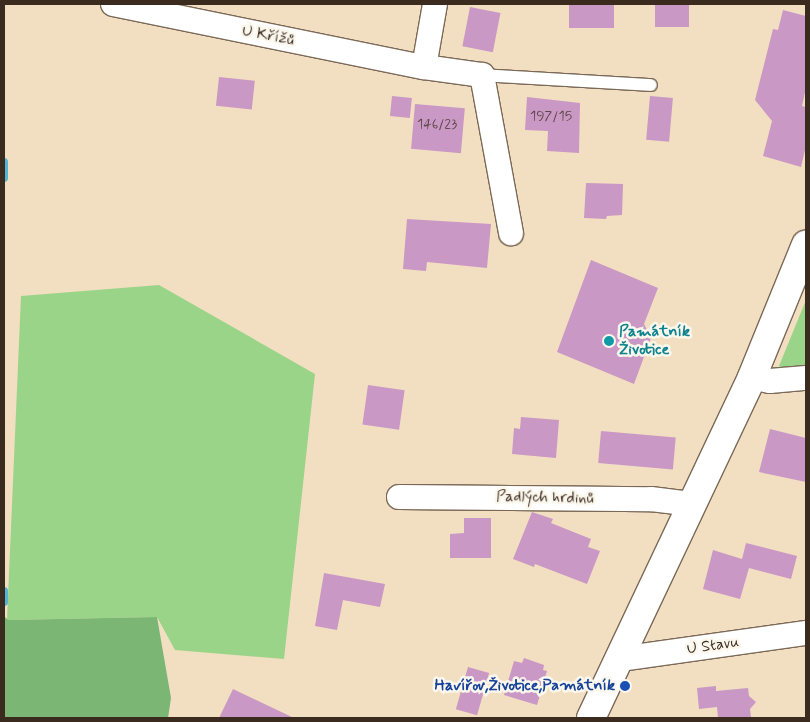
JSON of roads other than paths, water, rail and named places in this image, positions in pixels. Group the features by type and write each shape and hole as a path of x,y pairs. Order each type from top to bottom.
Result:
{"street":[{"name":"U Křížů","path":"113,4 424,67 482,75"},
{"path":"424,67 435,4"},
{"path":"482,75 511,233"},
{"path":"591,718 752,378 806,245"},
{"path":"752,378 770,381 806,378"},
{"name":"Padlých hrdinů","path":"399,497 651,499 691,504"},
{"name":"U Stavu","path":"620,659 806,633"}],"lane":[{"path":"482,75 651,84"}],"waterway":[{"path":"4,162 4,178"},
{"path":"4,591 4,602"}],"place":[{"name":"Památník Životice","path":"609,341"},
{"name":"Havířov,Životice,Památník","path":"625,686"}]}
